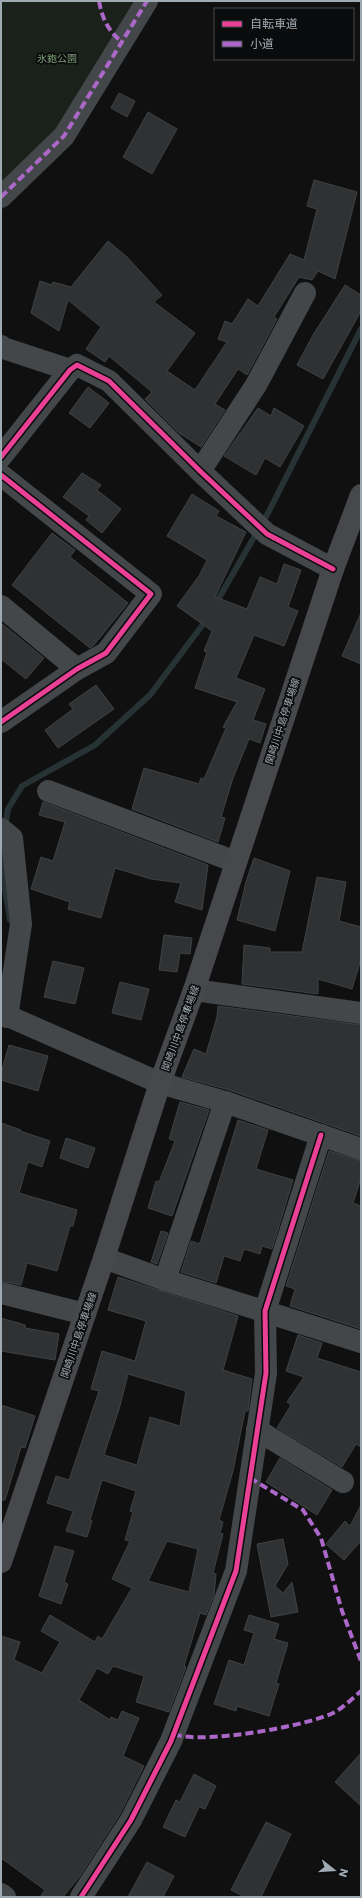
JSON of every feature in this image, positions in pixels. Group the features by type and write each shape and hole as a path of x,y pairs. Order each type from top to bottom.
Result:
{"main road":[{"name":"関崎川中島停車場線","path":"1,1562 104,1258 160,1083 194,990 333,569 361,495"}],"street":[{"path":"1,196 64,136 147,1"},
{"path":"200,471 256,385 305,293"},
{"path":"1,346 70,370"},
{"path":"1,457 70,370 77,365 109,381 200,471 267,534 333,569"},
{"path":"1,475 151,594 106,653 77,669 1,722"},
{"path":"1,606 77,669"},
{"path":"48,792 236,862"},
{"path":"1,830 12,838 21,924 4,1015 160,1083 225,1102 361,1149"},
{"path":"194,990 361,1013"},
{"path":"165,1280 225,1102"},
{"path":"81,1897 131,1820 171,1741 236,1571 266,1373 265,1311 321,1135"},
{"path":"104,1258 165,1280 361,1342"},
{"path":"1,1293 84,1314"},
{"path":"257,1430 343,1482"},
{"path":"1,1894 5,1897"}],"green space":[{"name":"氷鉋公園","path":"1,1 158,1 72,141 1,211"}],"building":[{"path":"119,93 135,101 127,117 111,108"},
{"path":"148,112 177,129 152,174 123,157"},
{"path":"314,180 357,192 335,279 318,271 312,280 299,277 274,317 277,319 247,375 238,369 215,404 225,410 201,447 179,433 145,399 152,392 109,356 105,362 86,349 101,327 68,300 59,331 31,313 40,281 52,285 53,282 71,287 108,241 127,257 162,295 154,302 195,333 167,371 195,390 227,342 218,339 225,321 232,324 248,299 258,306 290,254 304,260 317,209 307,206"},
{"path":"345,285 361,295 361,311 323,379 297,365 313,335"},
{"path":"88,387 109,403 90,428 69,413"},
{"path":"258,408 271,416 274,408 304,426 280,467 265,458 256,475 224,456"},
{"path":"82,473 101,485 97,490 121,509 102,533 86,520 89,516 63,497"},
{"path":"192,494 219,511 216,516 246,532 215,597 247,609 260,577 277,584 284,564 301,570 288,607 298,611 284,646 254,635 236,678 265,689 253,720 266,724 260,743 249,739 233,778 221,817 225,818 218,842 132,809 144,768 199,784 201,778 204,779 226,728 223,727 237,702 195,688 207,652 204,651 212,631 177,606 199,576 207,560 167,536"},
{"path":"52,533 75,550 70,557 128,603 90,648 12,585"},
{"path":"361,613 361,664 342,656"},
{"path":"1,623 44,658 26,679 1,659"},
{"path":"96,685 114,709 58,748 45,730 73,709 69,704"},
{"path":"43,802 208,865 202,910 175,902 181,883 151,879 115,868 101,918 68,909 70,902 31,889 41,857 53,861 65,822 39,815"},
{"path":"254,858 290,871 275,931 237,920 246,882"},
{"path":"317,877 346,882 339,921 361,927 361,959 352,989 318,979 318,994 242,984 244,945 270,948 270,952 302,952"},
{"path":"164,935 192,938 190,954 180,953 177,972 159,970"},
{"path":"53,961 84,968 75,1004 44,997"},
{"path":"120,982 149,989 141,1020 112,1013"},
{"path":"218,1006 361,1025 361,1136 229,1090 182,1077 194,1049 206,1054 217,1017"},
{"path":"9,1045 48,1056 38,1091 1,1080 1,1073"},
{"path":"180,1102 209,1110 172,1216 148,1208 156,1181 159,1182 175,1141 169,1139"},
{"path":"238,1120 268,1130 256,1169 293,1180 272,1249 262,1246 260,1254 244,1249 240,1261 224,1256 216,1283 181,1272 191,1241 199,1244 201,1240"},
{"path":"1,1123 50,1141 42,1167 28,1162 19,1193 77,1210 73,1226 70,1226 57,1271 27,1263 21,1285 1,1281"},
{"path":"66,1138 95,1148 88,1168 60,1158"},
{"path":"329,1151 361,1161 361,1178 353,1203 361,1206 361,1329 290,1306 295,1289 286,1286"},
{"path":"161,1231 168,1233 157,1264 151,1262"},
{"path":"118,1277 238,1316 223,1370 252,1379 248,1411 245,1411 233,1471 219,1520 223,1522 220,1533 223,1534 213,1573 216,1574 214,1595 206,1615 200,1613 184,1666 186,1667 169,1712 136,1702 144,1676 113,1666 108,1674 97,1668 79,1700 110,1720 111,1717 118,1720 122,1711 139,1718 123,1756 144,1766 120,1814 80,1876 63,1897 40,1897 45,1890 1,1858 1,1636 20,1642 14,1660 42,1673 60,1642 41,1631 50,1615 95,1642 98,1636 102,1639 132,1588 112,1579 130,1541 125,1540 133,1512 130,1511 136,1491 102,1480 90,1520 92,1521 87,1537 66,1531 73,1511 47,1503 56,1476 69,1480 99,1391 91,1389 102,1351 135,1361 146,1321 108,1310","holes":["128,1374 186,1391 180,1426 150,1417 137,1465 104,1455 120,1406","167,1541 198,1549 189,1592 148,1581"]},
{"path":"1,1318 25,1325 25,1328 59,1334 55,1360 1,1351"},
{"path":"298,1335 322,1343 317,1358 361,1372 361,1447 356,1444 342,1467 277,1428 291,1405 287,1402 304,1377 286,1371"},
{"path":"1,1405 35,1416 25,1448 21,1447 5,1500 1,1500"},
{"path":"280,1458 332,1490 317,1515 266,1482"},
{"path":"361,1505 361,1541 344,1560 326,1544 345,1521 350,1526"},
{"path":"283,1539 288,1564 275,1586 283,1593 292,1582 298,1612 271,1617 257,1544"},
{"path":"55,1546 74,1551 64,1582 68,1584 61,1604 39,1596"},
{"path":"249,1615 279,1624 274,1639 288,1643 276,1683 279,1684 269,1716 237,1706 236,1711 214,1704 229,1660 244,1665 254,1633 244,1630"},
{"path":"361,1753 361,1806 335,1782"},
{"path":"194,1774 216,1786 205,1809 199,1807 185,1837 163,1827 176,1800 180,1802"},
{"path":"266,1822 291,1834 261,1897 245,1897 231,1890"},
{"path":"147,1862 174,1876 163,1897 128,1897"}],"waterway":[{"path":"215,605 268,513 361,329"},
{"path":"6,821 8,809 22,786 95,745 150,695 207,619"},
{"path":"2,850 3,877 10,920"}],"marked path":[{"path":"99,1 106,24 122,42"},
{"path":"1,197 64,136 147,1"},
{"path":"250,1478 303,1510 321,1538 342,1611 361,1661"},
{"path":"174,1734 187,1737 230,1736 303,1723 335,1712 361,1691"}],"cycle path":[{"path":"1,457 70,370 77,365 109,381 200,471 267,534 333,569"},
{"path":"1,475 151,594 106,653 77,669 1,722"},
{"path":"81,1897 131,1820 171,1741 236,1571 266,1373 265,1311 321,1135"}]}
